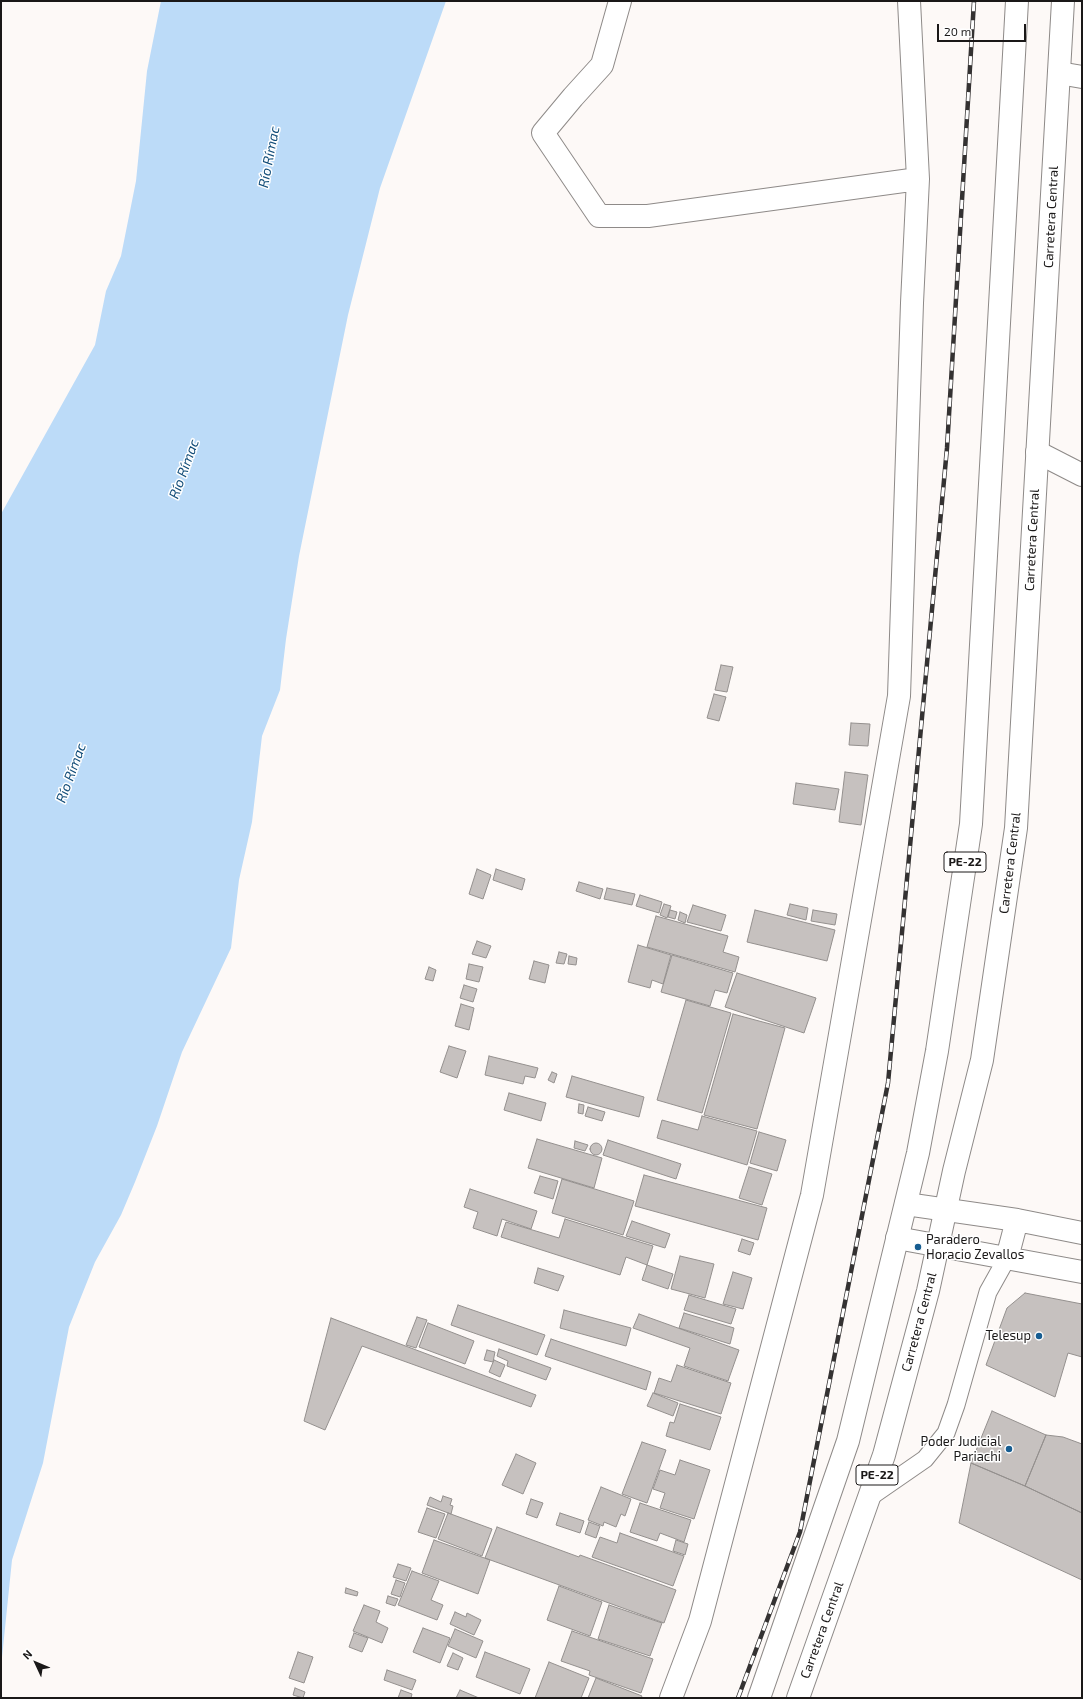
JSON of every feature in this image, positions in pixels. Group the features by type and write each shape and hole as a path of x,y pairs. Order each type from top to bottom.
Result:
{"main road":[{"path":"620,1 602,65 543,133 599,216 648,216 918,179"},
{"path":"671,1698 700,1621 812,1195 899,696 911,318 918,179 909,1"},
{"name":"PE-22","path":"759,1698 848,1441 918,1153 937,1051 970,824 1017,1"},
{"name":"Carretera Central","path":"798,1698 884,1455 928,1291 982,1060 1016,828 1063,1"},
{"path":"1059,73 1082,77"},
{"path":"1037,452 1082,475"},
{"path":"906,1204 1017,1220 1082,1233"},
{"path":"1007,1258 1017,1220"},
{"path":"897,1238 1082,1272"}],"lane":[{"path":"870,1497 925,1459 946,1433 956,1405 988,1292 1007,1258"}],"water":[{"name":"Río Rímac","path":"161,1 446,1 380,188 348,315 299,556 286,639 280,690 262,736 252,822 239,880 231,948 182,1052 157,1126 135,1182 121,1215 95,1262 69,1327 43,1463 12,1560 1,1667 1,514 95,345 106,291 121,256 136,181 147,71"}],"building":[{"path":"721,665 733,667 727,692 715,690"},
{"path":"714,694 726,697 719,721 707,718"},
{"path":"851,723 870,724 868,746 849,745"},
{"path":"845,772 868,775 861,825 839,822"},
{"path":"796,783 839,789 835,810 793,804"},
{"path":"477,869 491,875 483,899 469,894"},
{"path":"496,869 525,879 522,890 493,880"},
{"path":"579,882 603,889 600,899 576,891"},
{"path":"607,888 635,894 632,905 604,899"},
{"path":"640,895 662,902 659,913 636,906"},
{"path":"664,904 671,906 667,918 660,915"},
{"path":"790,904 808,908 806,920 787,915"},
{"path":"693,905 726,915 721,931 687,922"},
{"path":"670,910 677,912 675,919 668,917"},
{"path":"755,910 835,930 827,961 747,942"},
{"path":"813,910 837,914 835,925 811,921"},
{"path":"680,912 687,915 685,923 678,920"},
{"path":"656,916 728,936 723,952 739,957 735,972 647,947"},
{"path":"477,941 491,946 486,958 472,954"},
{"path":"638,945 671,955 663,984 652,980 650,988 628,982"},
{"path":"559,952 567,954 564,964 556,963"},
{"path":"672,955 733,973 727,993 715,990 710,1006 661,992"},
{"path":"569,956 577,958 576,965 568,964"},
{"path":"534,961 549,965 545,983 529,979"},
{"path":"469,964 483,967 479,982 466,979"},
{"path":"429,967 436,970 433,981 425,979"},
{"path":"737,973 816,998 804,1033 725,1007"},
{"path":"464,985 477,989 473,1002 460,998"},
{"path":"686,1000 731,1013 702,1113 657,1100"},
{"path":"461,1004 474,1008 469,1030 455,1026"},
{"path":"733,1014 785,1028 757,1129 704,1115"},
{"path":"449,1046 466,1051 457,1078 440,1072"},
{"path":"489,1056 538,1068 535,1078 525,1076 523,1084 485,1075"},
{"path":"552,1072 557,1074 554,1083 548,1080"},
{"path":"572,1076 644,1097 639,1117 566,1097"},
{"path":"509,1093 546,1103 541,1121 504,1110"},
{"path":"579,1104 584,1105 583,1114 578,1113"},
{"path":"588,1107 605,1112 602,1121 585,1116"},
{"path":"702,1116 757,1131 747,1165 657,1138 662,1120 698,1130"},
{"path":"759,1132 786,1140 777,1171 750,1163"},
{"path":"537,1139 602,1158 594,1188 528,1168"},
{"path":"608,1140 681,1164 676,1179 603,1155"},
{"path":"575,1141 588,1145 585,1151 574,1148"},
{"path":"596,1143 600,1145 602,1149 600,1153 596,1155 592,1153 590,1149 592,1145"},
{"path":"749,1167 772,1174 762,1205 739,1198"},
{"path":"644,1175 767,1208 758,1240 635,1206"},
{"path":"540,1176 558,1181 553,1199 534,1193"},
{"path":"562,1179 634,1201 623,1235 552,1213"},
{"path":"470,1189 537,1211 531,1229 502,1219 497,1236 473,1228 478,1212 464,1207"},
{"path":"565,1219 653,1246 647,1265 626,1257 620,1275 501,1237 506,1222 559,1238"},
{"path":"632,1221 670,1234 665,1248 626,1236"},
{"path":"742,1239 754,1243 750,1255 738,1251"},
{"path":"680,1256 714,1264 705,1298 671,1289"},
{"path":"647,1265 673,1274 668,1289 642,1280"},
{"path":"538,1268 564,1276 558,1291 534,1283"},
{"path":"733,1272 752,1278 743,1309 723,1304"},
{"name":"Telesup","path":"1025,1293 1082,1304 1082,1357 1068,1353 1055,1397 986,1365 1007,1308"},
{"path":"689,1295 736,1309 731,1324 684,1310"},
{"path":"458,1305 545,1335 537,1355 451,1325"},
{"path":"564,1310 631,1328 626,1346 560,1328"},
{"path":"684,1313 734,1328 730,1344 679,1328"},
{"path":"639,1314 739,1350 728,1381 684,1366 690,1348 633,1328"},
{"path":"417,1317 427,1320 416,1348 406,1345"},
{"path":"331,1318 536,1395 531,1407 362,1346 325,1430 304,1421"},
{"path":"428,1323 474,1341 465,1364 419,1347"},
{"path":"551,1339 651,1372 646,1390 545,1356"},
{"path":"499,1349 551,1368 546,1380 507,1366 508,1361 497,1356"},
{"path":"487,1350 495,1352 493,1362 484,1360"},
{"path":"494,1360 505,1365 500,1377 489,1372"},
{"path":"677,1365 731,1383 721,1414 654,1393 659,1378 671,1382"},
{"path":"653,1393 678,1403 673,1416 647,1406"},
{"path":"680,1404 721,1417 710,1450 666,1436 670,1422 674,1423"},
{"name":"Poder Judicial Pariachi","path":"992,1411 1046,1435 1025,1486 971,1463"},
{"path":"1046,1435 1063,1437 1082,1444 1082,1513 1025,1486"},
{"path":"642,1442 666,1450 647,1503 622,1494"},
{"path":"516,1454 536,1463 523,1494 502,1485"},
{"path":"680,1460 710,1470 694,1519 660,1508 665,1493 653,1489 660,1470 675,1475"},
{"path":"971,1463 1025,1486 1082,1513 1082,1580 959,1523"},
{"path":"601,1487 631,1499 625,1516 621,1514 616,1527 604,1522 603,1526 588,1520"},
{"path":"443,1496 452,1499 450,1505 453,1506 451,1514 427,1505 430,1497 441,1502"},
{"path":"531,1499 543,1503 537,1518 526,1514"},
{"path":"640,1503 691,1520 684,1542 660,1533 657,1541 630,1532"},
{"path":"427,1508 445,1514 436,1538 418,1532"},
{"path":"448,1513 492,1529 482,1556 438,1539"},
{"path":"560,1513 584,1521 580,1533 556,1525"},
{"path":"589,1522 600,1526 596,1538 585,1534"},
{"path":"497,1527 676,1590 664,1623 485,1558"},
{"path":"620,1533 684,1556 673,1586 592,1557 600,1537 617,1543"},
{"path":"434,1540 490,1560 478,1594 422,1573"},
{"path":"676,1540 688,1544 685,1555 673,1551"},
{"path":"398,1564 411,1568 406,1581 393,1577"},
{"path":"412,1571 439,1581 431,1600 443,1605 437,1620 398,1605"},
{"path":"396,1580 405,1583 400,1597 391,1594"},
{"path":"559,1586 602,1602 590,1636 547,1620"},
{"path":"346,1588 358,1592 357,1596 345,1593"},
{"path":"388,1596 398,1599 395,1606 386,1603"},
{"path":"364,1605 380,1611 376,1622 388,1628 382,1643 353,1631"},
{"path":"609,1605 662,1623 650,1656 598,1639"},
{"path":"455,1612 466,1617 467,1613 481,1620 474,1635 450,1624"},
{"path":"423,1628 450,1638 440,1663 413,1652"},
{"path":"455,1629 483,1641 476,1658 448,1646"},
{"path":"572,1631 653,1659 641,1693 589,1675 590,1671 561,1661"},
{"path":"354,1633 368,1638 362,1652 349,1647"},
{"path":"298,1652 313,1657 304,1683 289,1678"},
{"path":"485,1652 530,1669 520,1694 476,1677"},
{"path":"453,1653 463,1658 458,1670 447,1666"},
{"path":"549,1662 589,1678 581,1698 535,1698"},
{"path":"387,1670 416,1680 412,1690 384,1680"},
{"path":"596,1678 642,1696 641,1698 588,1698"},
{"path":"295,1688 305,1692 303,1698 293,1695"},
{"path":"401,1690 412,1694 411,1698 398,1698"},
{"path":"460,1690 479,1698 456,1698"}],"railway":[{"path":"738,1698 800,1532 888,1083 947,448 974,1"}],"place":[{"name":"Paradero Horacio Zevallos","path":"918,1247"},
{"name":"Telesup","path":"1039,1336"},
{"name":"Poder Judicial Pariachi","path":"1009,1449"}]}
